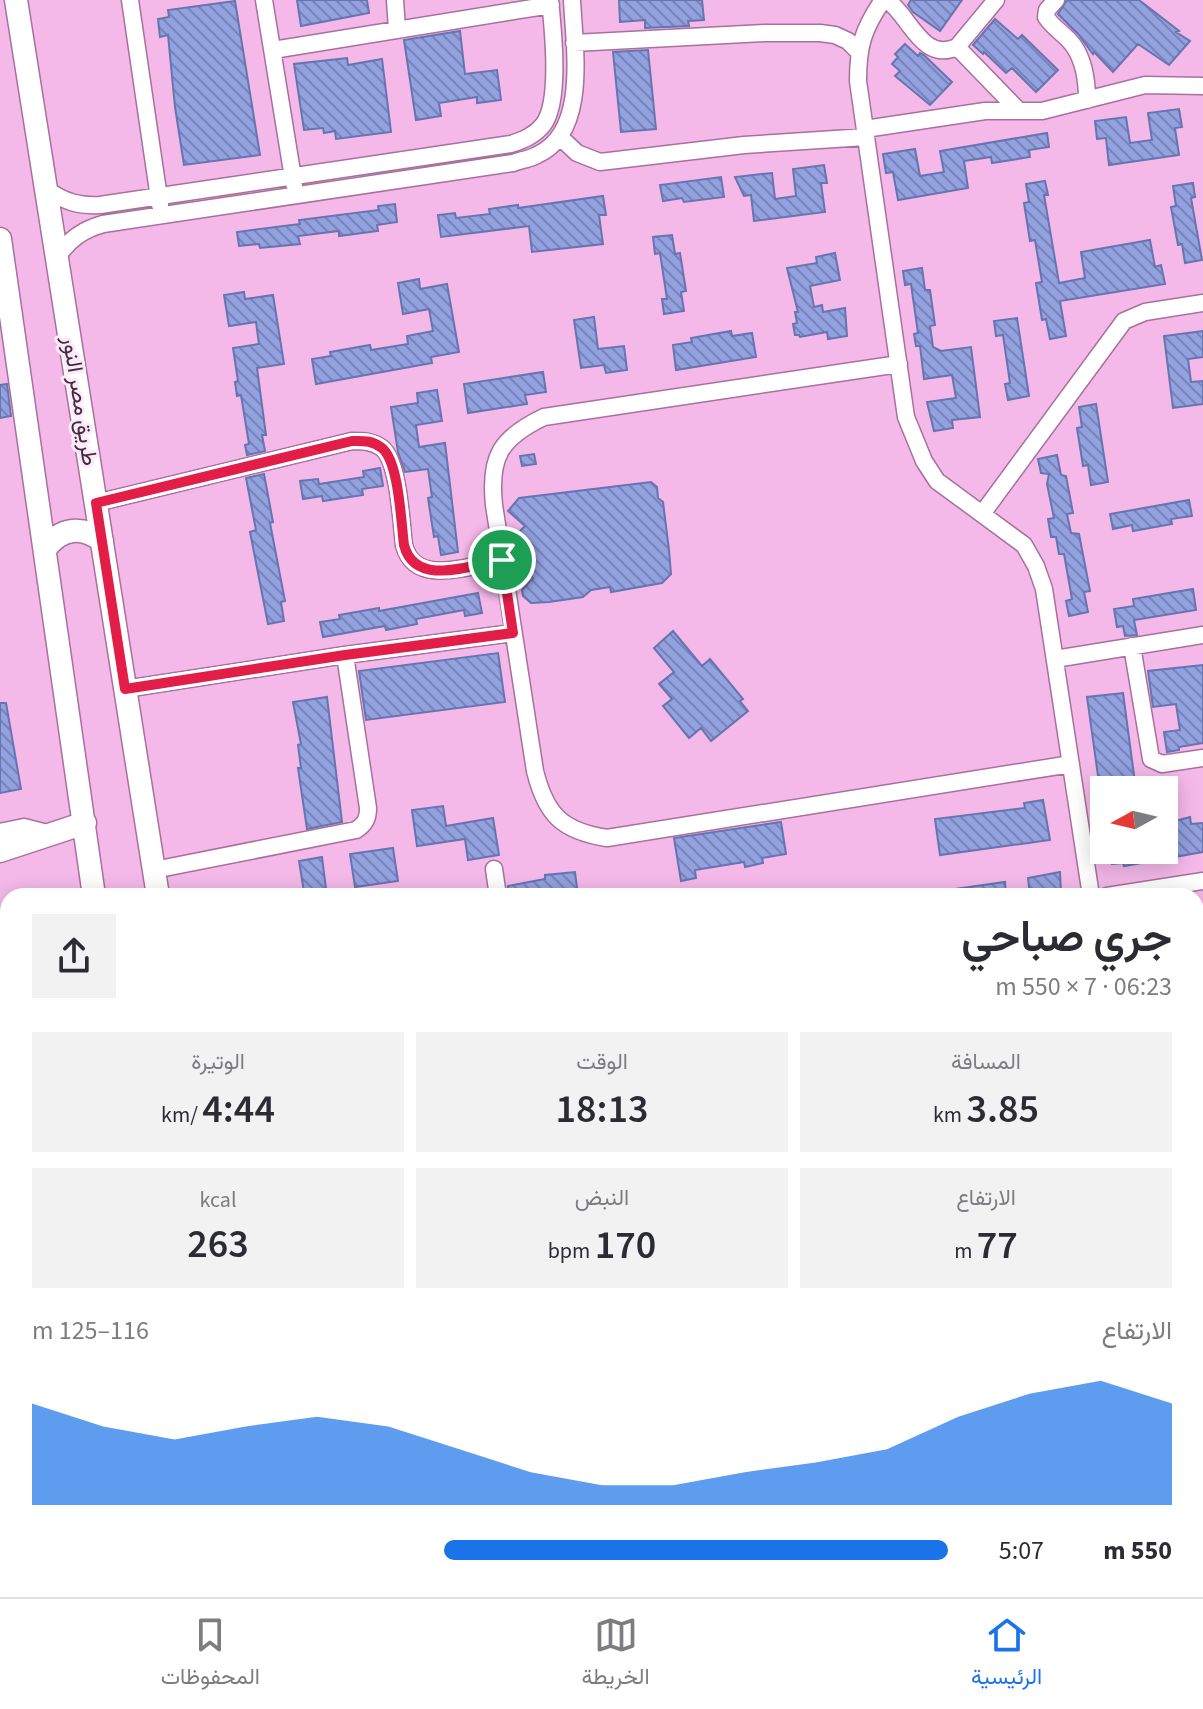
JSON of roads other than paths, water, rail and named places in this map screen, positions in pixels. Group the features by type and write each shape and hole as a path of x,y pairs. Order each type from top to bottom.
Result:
{"street":[{"name":"طريق مصر النور","path":"16,0 157,888"},
{"path":"130,0 162,215"},
{"path":"264,0 296,195"},
{"path":"395,0 397,30"},
{"path":"57,257 69,241 84,230 103,224 513,163 539,155 560,137 572,113 572,0"},
{"path":"996,0 957,47 948,51 938,51 929,46 912,30 897,8 885,0 867,23 858,51 858,81 906,417 924,461 937,481 1024,545 1036,566 1044,589 1090,888"},
{"path":"1056,0 1047,10 1046,17 1072,44 1079,57 1084,70 1087,100"},
{"path":"46,189 62,200 81,205 511,144 529,138 543,125 552,107 550,2 273,50"},
{"path":"574,43 820,33 848,41 858,51"},
{"path":"957,47 1019,111"},
{"path":"560,137 577,153 600,162 866,133 985,111 1042,111 1145,85 1203,86"},
{"path":"0,239 93,888"},
{"path":"982,514 1124,321 1145,312 1203,303"},
{"path":"899,364 544,417 518,429 500,450 491,477 541,797 557,820 581,834 607,838 1071,764"},
{"path":"96,503 352,441 369,441 384,449 392,464 404,545 414,565 425,571 437,571 502,560"},
{"path":"46,548 52,539 72,530 94,534 102,541"},
{"path":"125,689 513,633"},
{"path":"1055,659 1203,635"},
{"path":"1132,646 1151,759 1162,764 1203,758"},
{"path":"154,870 356,830 363,825 368,817 368,808 345,655"},
{"path":"0,851 85,823"},
{"path":"0,832 24,827 51,834"},
{"path":"494,869 497,888"},
{"path":"1158,888 1203,881"}]}
